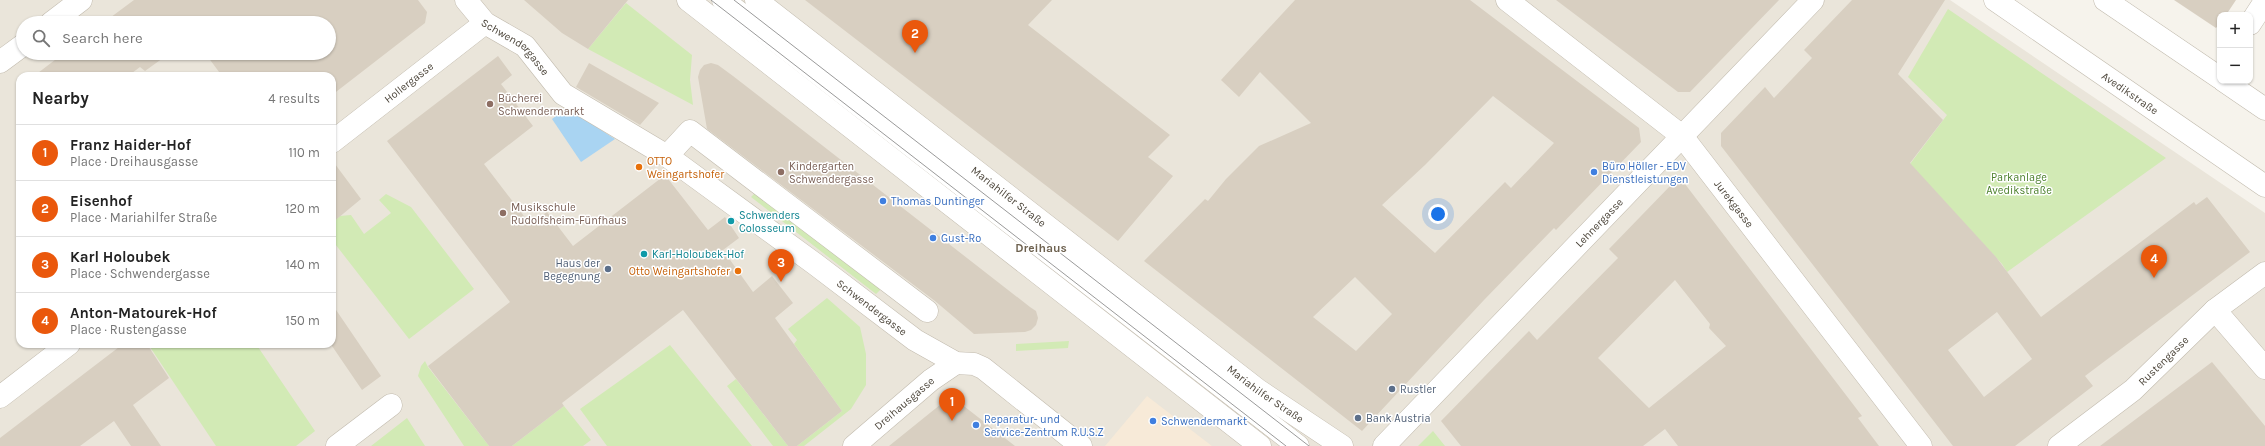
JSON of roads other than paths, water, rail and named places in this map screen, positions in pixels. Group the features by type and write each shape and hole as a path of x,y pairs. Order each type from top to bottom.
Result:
{"street":[{"path":"60,16 81,0"},
{"name":"Schwendergasse","path":"466,0 485,23 525,46 563,94 667,156 797,250 915,340 956,363 974,364 983,368 1080,446"},
{"path":"688,0 1260,446"},
{"path":"724,0 957,169 936,194"},
{"name":"Mariahilfer Straße","path":"756,0 957,169 1120,296 1342,446"},
{"name":"Jurekgasse","path":"1507,0 1682,136 1921,446"},
{"name":"Lehnergasse","path":"1384,446 1813,0"},
{"name":"Avedikstraße","path":"1994,0 2265,186"},
{"path":"2105,0 2217,74"},
{"path":"2253,19 2265,1"},
{"name":"Hollergasse","path":"336,139 485,23"},
{"path":"0,62 16,50"},
{"path":"2231,84 2265,109"},
{"path":"667,156 690,131 927,311"},
{"name":"Rustengasse","path":"2059,446 2132,390 2215,310 2265,273"},
{"path":"1100,321 1120,296 1298,446"},
{"path":"2215,310 2265,368"},
{"path":"0,397 64,348"},
{"name":"Dreihausgasse","path":"854,446 931,380 956,363"},
{"path":"338,446 390,405"}],"water":[{"path":"567,108 615,139 581,162 552,119"}],"tram line":[{"path":"711,0 1286,446"},
{"path":"734,0 1309,446"}],"place":[{"name":"Eisenhof","path":"915,53"},
{"name":"Bücherei Schwendermarkt","path":"490,104"},
{"name":"OTTO Weingartshofer","path":"639,167"},
{"name":"Kindergarten Schwendergasse","path":"781,172"},
{"name":"Büro Höller - EDV Dienstleistungen","path":"1594,172"},
{"name":"Thomas Duntinger","path":"883,201"},
{"name":"Musikschule Rudolfsheim-Fünfhaus","path":"503,213"},
{"name":"Schwenders Colosseum","path":"731,221"},
{"name":"Gust-Ro","path":"933,238"},
{"name":"Karl-Holoubek-Hof","path":"644,254"},
{"name":"Haus der Begegnung","path":"608,269"},
{"name":"Otto Weingartshofer","path":"738,271"},
{"name":"Anton-Matourek-Hof","path":"2154,278"},
{"name":"Karl Holoubek","path":"781,282"},
{"name":"Rustler","path":"1392,389"},
{"name":"Bank Austria","path":"1358,418"},
{"name":"Franz Haider-Hof","path":"952,421"},
{"name":"Schwendermarkt","path":"1153,421"},
{"name":"Reparatur- und Service-Zentrum R.U.S.Z","path":"976,425"}],"district":[{"name":"Dreihaus","path":"1041,248"}],"park label":[{"name":"Parkanlage Avedikstraße","path":"2019,183"}]}
